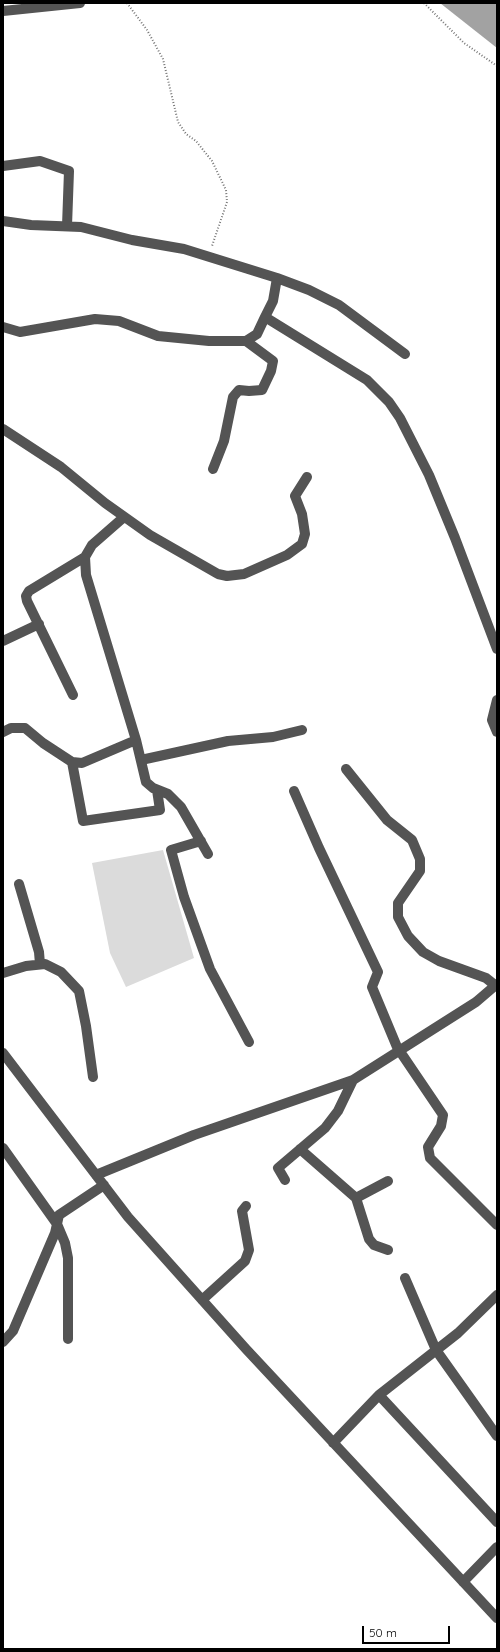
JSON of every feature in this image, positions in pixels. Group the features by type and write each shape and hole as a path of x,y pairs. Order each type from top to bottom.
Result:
{"street":[{"path":"3,11 80,3"},
{"path":"3,166 40,161 70,171 67,226"},
{"path":"3,221 31,225 81,227 132,240 184,249 277,278 309,290 339,305 405,354"},
{"path":"3,327 20,332 43,329 75,321 95,319 119,321 158,336 209,341 246,341 257,334 273,300 277,278"},
{"path":"265,317 367,380 389,402 400,418 429,475 455,538 497,649"},
{"path":"213,469 224,441 233,397 238,390 249,392 262,390 271,371 273,361 246,341"},
{"path":"3,429 61,467 124,517 150,535 218,574 227,576 244,574 287,555 302,544 305,534 302,514 296,496 307,477"},
{"path":"73,695 27,601 26,596 29,591 85,557 92,545 124,517"},
{"path":"85,557 86,575 136,740 146,782 157,790 168,794 181,807 208,854"},
{"path":"3,641 39,624"},
{"path":"497,700 492,720 497,732"},
{"path":"3,732 11,728 25,728 43,743 72,762 82,763 136,740"},
{"path":"141,760 228,741 272,737 302,730"},
{"path":"72,762 83,821 160,810 157,790"},
{"path":"96,1175 194,1135 353,1080 400,1052 476,1002 496,985 486,978 439,962 423,952 408,936 398,917 398,903 420,871 420,859 412,840 387,820 346,769"},
{"path":"294,791 319,848 378,972 372,987 400,1052 443,1115 441,1126 428,1147 430,1158 497,1225"},
{"path":"200,841 172,850 184,897 210,969 249,1042"},
{"path":"19,884 39,952 40,964"},
{"path":"3,973 26,966 46,964 61,972 79,991 94,1077"},
{"path":"3,1053 128,1217 202,1300 497,1618"},
{"path":"285,1180 278,1168 325,1128 338,1111 353,1080"},
{"path":"3,1148 57,1224 65,1243 68,1258 68,1340"},
{"path":"300,1149 356,1198 369,1239 374,1245 388,1250"},
{"path":"356,1198 388,1181"},
{"path":"3,1342 13,1331 55,1233 59,1215 104,1185"},
{"path":"202,1300 245,1261 249,1250 242,1210 246,1206"},
{"path":"405,1278 436,1350 497,1436"},
{"path":"334,1443 379,1395 458,1333 497,1295"},
{"path":"379,1395 497,1522"},
{"path":"463,1582 497,1548"}],"path":[{"path":"127,3 147,30 163,59 178,122 186,134 196,141 212,161 226,190 227,202 208,256"},
{"path":"424,3 464,43 497,66"}],"shaded area":[{"path":"440,3 497,3 497,48"},
{"path":"163,850 194,958 126,987 110,953 92,863"}]}
